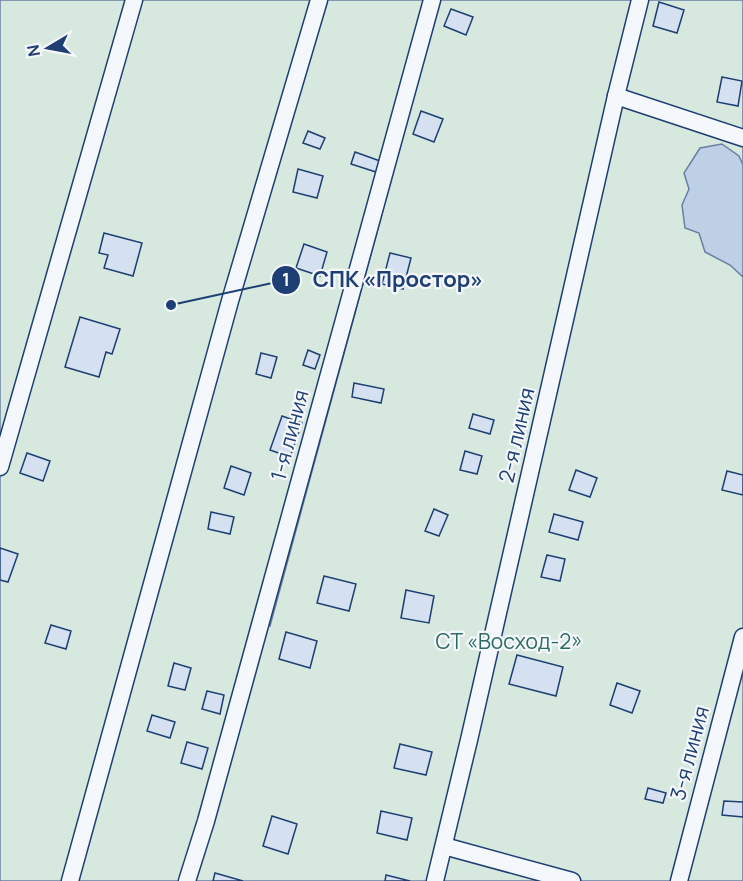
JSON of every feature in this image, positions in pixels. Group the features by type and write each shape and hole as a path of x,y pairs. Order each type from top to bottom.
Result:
{"street":[{"path":"0,467 134,0"},
{"path":"70,881 230,301 319,0"},
{"name":"1-я линия","path":"187,881 206,820 432,0"},
{"name":"2-я линия","path":"435,881 640,0"},
{"path":"616,96 743,138"},
{"name":"3-я линия","path":"679,881 743,637"},
{"path":"444,846 572,881"}],"green space":[{"name":"СТ «Восход-2»","path":"0,0 426,0 257,622 270,626 440,0 743,0 743,881 0,881"}],"water":[{"path":"722,144 739,156 743,165 743,277 730,265 705,252 699,233 685,228 682,205 689,189 684,173 700,148"}],"building":[{"path":"659,2 684,10 677,33 653,26"},
{"path":"451,9 473,17 466,35 444,26"},
{"path":"722,77 742,81 738,106 717,102"},
{"path":"421,111 443,119 434,142 413,134"},
{"path":"308,131 325,138 320,149 303,143"},
{"path":"355,152 380,161 376,172 351,164"},
{"path":"298,169 323,176 317,198 293,192"},
{"path":"104,233 142,243 133,276 104,268 108,255 99,253"},
{"path":"304,244 327,252 320,276 296,268"},
{"path":"390,253 411,258 403,289 382,284"},
{"path":"80,317 120,329 112,354 106,352 99,377 65,367"},
{"path":"308,350 320,355 315,369 303,365"},
{"path":"261,353 277,357 271,378 256,374"},
{"path":"354,383 384,389 381,403 352,397"},
{"path":"473,414 494,420 490,434 469,428"},
{"path":"282,416 302,423 290,457 270,450"},
{"path":"465,451 482,456 477,474 460,470"},
{"path":"27,453 50,461 43,481 20,473"},
{"path":"231,466 251,473 244,495 224,488"},
{"path":"576,470 597,478 590,497 569,490"},
{"path":"727,471 743,475 743,495 722,490"},
{"path":"434,509 448,515 439,536 425,531"},
{"path":"211,512 234,517 230,534 208,529"},
{"path":"554,514 583,522 578,540 549,532"},
{"path":"0,548 18,554 8,582 0,580"},
{"path":"547,555 565,559 560,581 541,577"},
{"path":"324,576 356,584 349,611 317,603"},
{"path":"406,590 434,596 429,623 401,618"},
{"path":"51,625 71,631 66,649 45,643"},
{"path":"286,632 317,641 310,668 279,659"},
{"path":"517,655 563,667 556,696 509,684"},
{"path":"174,663 191,668 185,690 168,686"},
{"path":"617,683 640,691 632,713 610,705"},
{"path":"207,691 224,695 220,714 202,709"},
{"path":"152,715 175,722 170,738 147,731"},
{"path":"187,742 208,748 202,769 181,763"},
{"path":"400,744 432,752 426,775 394,768"},
{"path":"648,788 666,793 663,803 645,799"},
{"path":"724,801 743,802 743,817 722,815"},
{"path":"381,811 412,818 407,840 377,833"},
{"path":"272,816 297,824 288,854 263,846"},
{"path":"215,873 243,881 213,881"},
{"path":"386,875 410,881 385,881"}],"place":[{"name":"СПК «Простор»","path":"171,305"}]}
